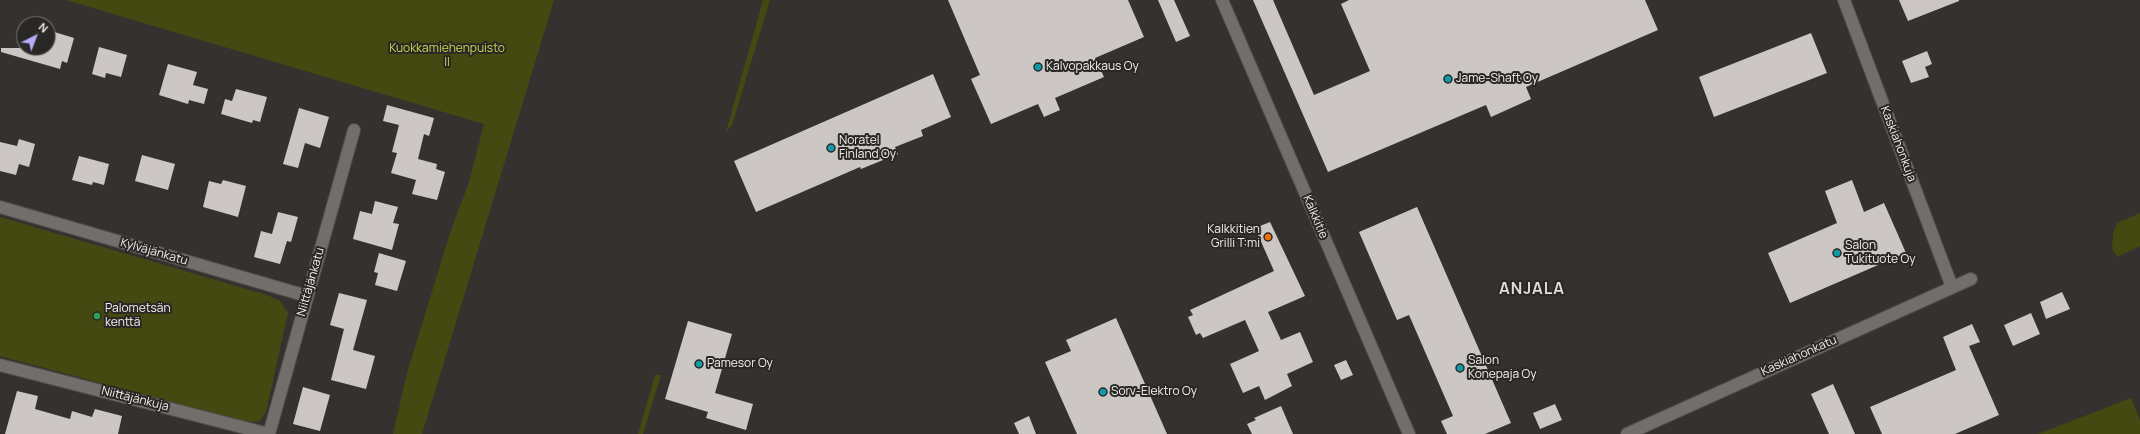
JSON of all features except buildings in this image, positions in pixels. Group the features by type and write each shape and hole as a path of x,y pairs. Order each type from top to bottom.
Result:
{"street":[{"name":"Kalkkitie","path":"1222,0 1409,434"},
{"name":"Kaskiahonkuja","path":"1844,0 1952,287"},
{"name":"Niittäjänkatu","path":"269,434 354,130"},
{"name":"Kylväjänkatu","path":"0,207 307,296"},
{"name":"Kaskiahonkatu","path":"1627,434 1971,279"},
{"name":"Niittäjänkuja","path":"0,365 269,434"}],"green space":[{"name":"Kuokkamiehenpuisto II","path":"66,0 554,0 422,434 393,434 407,373 450,233 469,182 484,124"},
{"path":"763,0 770,0 732,125 726,132"},
{"path":"2140,213 2140,246 2117,257 2112,248 2113,234 2117,223"},
{"path":"0,217 267,295 280,301 288,313 266,412 260,421 251,422 239,420 0,356"},
{"path":"655,375 661,375 643,434 638,434"},
{"path":"2131,398 2140,420 2140,434 2038,434"}],"place":[{"name":"Kalvopakkaus Oy","path":"1038,67"},
{"name":"Jame-Shaft Oy","path":"1448,79"},
{"name":"Noratel Finland Oy","path":"831,148"},
{"name":"Kalkkitien Grilli T:mi","path":"1268,237"},
{"name":"Salon Tukituote Oy","path":"1837,253"},
{"name":"Palometsän kenttä","path":"97,316"},
{"name":"Pamesor Oy","path":"699,364"},
{"name":"Salon Konepaja Oy","path":"1460,368"},
{"name":"Sorv-Elektro Oy","path":"1103,392"}],"district":[{"name":"ANJALA","path":"1532,290"}]}
